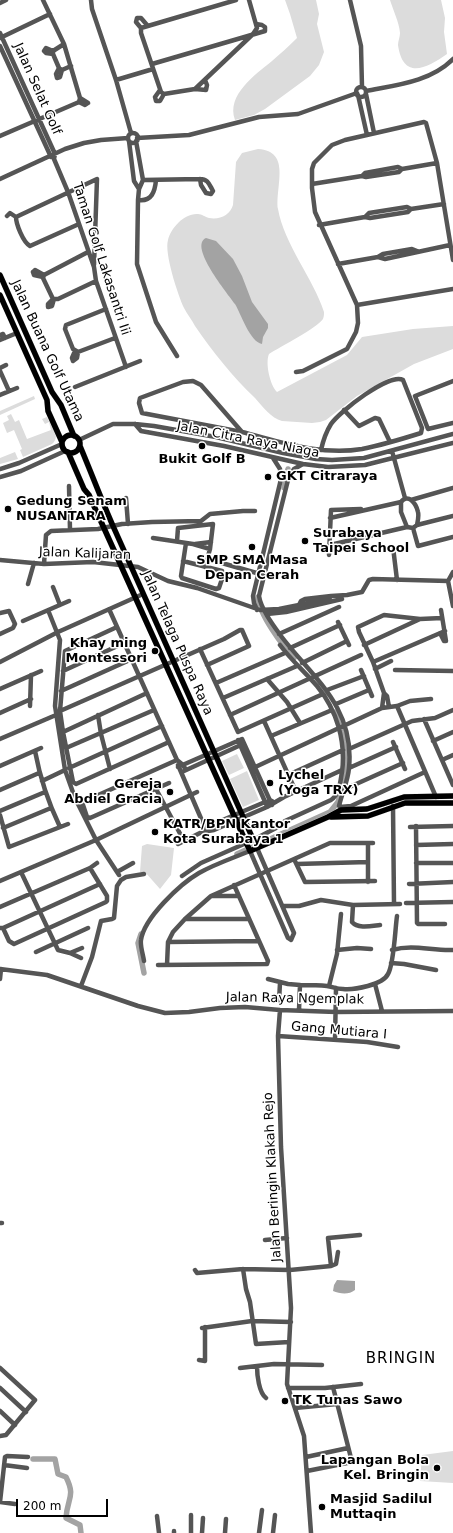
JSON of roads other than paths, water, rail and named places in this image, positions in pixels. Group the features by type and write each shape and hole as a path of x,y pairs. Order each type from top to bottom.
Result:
{"main road":[{"name":"Jalan Buana Golf Utama","path":"0,275 74,436"},
{"name":"Jalan Buana Golf Utama","path":"0,295 47,400 48,411 62,443"},
{"path":"47,400 55,397"},
{"path":"67,436 74,436 79,443 75,451 67,451 62,443 67,436"},
{"name":"Jalan Telaga Puspa Raya","path":"79,443 113,526 255,843"},
{"name":"Jalan Telaga Puspa Raya","path":"67,451 84,489 89,495 248,846"},
{"path":"89,495 98,491"},
{"path":"248,846 328,817 339,810 367,809 404,796 453,796"},
{"path":"339,810 368,816 405,803 453,803"}],"street":[{"path":"0,3 6,0"},
{"path":"0,136 80,100 64,44 43,0"},
{"path":"91,0 92,9 116,80 131,133 128,139 134,181 138,189 136,264 156,322 176,356"},
{"path":"141,28 236,0"},
{"path":"195,89 256,31 256,24 249,0"},
{"path":"350,0 361,46 362,87 366,92 374,133"},
{"path":"1,36 50,14"},
{"path":"147,25 141,18 137,18 136,22 141,28 141,33 160,90 164,94"},
{"path":"116,80 265,31 264,26 256,24"},
{"name":"Jalan Selat Golf","path":"1,36 53,157"},
{"path":"64,44 53,52 61,69 71,66"},
{"name":"Jalan Selat Golf","path":"0,46 37,120"},
{"path":"0,179 88,142 128,139 132,143 137,139 189,135 260,117 298,114 357,94 362,97 366,92 430,76 453,59"},
{"path":"164,94 195,89 206,90 207,85 205,80"},
{"path":"362,87 358,89 357,94 366,135"},
{"path":"160,90 155,98 156,101 160,101 164,94"},
{"path":"296,372 303,371 347,349 356,332 357,305 319,224 313,207 312,169 317,159 332,145 374,133 424,122 427,125 437,163 453,260"},
{"path":"131,133 136,134 143,180 138,189"},
{"name":"Taman Golf Lakasantri Iii","path":"53,157 68,192 94,267 96,281 126,367"},
{"path":"312,184 399,172 402,169 437,163"},
{"path":"79,224 30,246 27,244 23,236 16,217 97,179 94,267"},
{"path":"143,180 200,179"},
{"path":"138,200 146,200 151,197 155,188 156,180"},
{"path":"319,224 408,212 411,209 444,204"},
{"path":"338,264 378,257 385,259 450,245"},
{"path":"88,252 43,276 53,299 96,281"},
{"path":"357,305 453,290"},
{"path":"106,309 65,326 64,329 76,351 115,338"},
{"path":"2,337 17,333"},
{"path":"75,387 140,361"},
{"path":"6,365 0,369 9,391"},
{"path":"242,432 201,385 193,381 183,382 140,398 139,400 143,414 242,432 291,445 321,450 341,451 361,449 421,433 422,430 402,378 374,389 344,410 327,430 321,450"},
{"path":"453,381 415,396 428,429 453,423"},
{"path":"0,395 17,388"},
{"path":"344,410 359,426 375,418 379,419 390,442"},
{"name":"Jalan Citra Raya Niaga","path":"79,443 113,424 135,424 216,437 283,453 316,459 350,459 364,458 453,434"},
{"name":"Jalan Citra Raya Niaga","path":"135,424 141,431 224,446 282,460 328,467 365,465 394,459 453,443"},
{"path":"216,437 218,427"},
{"path":"224,446 226,439"},
{"path":"0,469 19,464 62,443"},
{"path":"0,477 21,471 67,451"},
{"path":"392,451 403,500 402,517 407,527"},
{"path":"262,611 259,596 261,574 281,479 280,469 274,458"},
{"path":"182,876 201,863 255,843 285,820 331,800 336,796 342,770 342,727 312,677 262,611 254,603 253,596 261,574 289,476 294,469 303,464"},
{"path":"68,486 70,530"},
{"path":"330,518 403,500 411,500 453,488"},
{"path":"126,498 128,524"},
{"path":"411,500 418,510 418,525"},
{"path":"330,555 331,512 333,510 371,509"},
{"path":"44,564 47,534 51,531 104,528 128,524 201,521 210,514 255,511"},
{"path":"330,545 407,527 413,528 418,525 453,516"},
{"path":"177,542 178,528 211,524 213,527 206,567"},
{"path":"413,528 418,546 453,537"},
{"path":"153,538 193,544 210,549"},
{"path":"193,544 211,542"},
{"path":"183,561 223,572 219,588 216,589 183,580 181,576 183,561 186,543"},
{"path":"393,547 397,580"},
{"path":"208,559 261,574"},
{"name":"Jalan Kalijaran","path":"0,560 34,564 93,562 138,567 168,581 211,592 262,611"},
{"path":"28,584 34,564"},
{"path":"453,572 448,581 453,606"},
{"path":"262,611 329,599 331,596 362,592 367,582 373,579 448,581"},
{"path":"53,587 60,604"},
{"path":"0,662 58,632 143,594"},
{"path":"262,611 286,612 342,599"},
{"path":"23,621 69,601"},
{"path":"279,634 339,607"},
{"path":"109,609 177,760 178,767 205,831"},
{"path":"48,610 58,632 60,652 56,715 67,769 75,798 80,803 87,817 90,818 169,783"},
{"path":"440,633 445,641 446,631 441,610"},
{"path":"0,613 9,611 15,624 13,628 0,634"},
{"path":"389,707 387,696 384,693 376,668 358,630 359,626 384,615 420,619 442,618"},
{"path":"401,617 404,627"},
{"path":"364,644 420,619"},
{"path":"290,648 339,624 348,643 302,663"},
{"path":"117,627 65,651 60,711 66,748 67,769 72,781 76,784 169,742"},
{"path":"60,711 241,630 250,645 208,665"},
{"path":"373,662 446,631"},
{"path":"63,671 124,643"},
{"path":"280,645 297,666 327,690 336,704 349,748 349,768 339,810"},
{"path":"200,649 238,732 323,694"},
{"path":"216,683 285,652"},
{"path":"230,715 361,655"},
{"path":"61,691 132,660"},
{"path":"376,668 391,661"},
{"path":"223,698 297,666"},
{"path":"362,670 372,696"},
{"path":"395,670 453,672"},
{"path":"0,689 41,671"},
{"path":"30,706 31,675"},
{"path":"327,690 364,676"},
{"path":"266,679 291,708 300,723"},
{"path":"336,704 369,690"},
{"path":"63,732 147,693"},
{"path":"382,708 384,693"},
{"path":"0,713 31,699"},
{"path":"253,768 382,708 396,706 410,701 431,699"},
{"path":"396,706 436,797"},
{"path":"66,748 154,710"},
{"path":"271,736 332,710"},
{"path":"349,748 412,721 435,718 453,710"},
{"path":"0,739 56,715"},
{"path":"98,716 110,769"},
{"path":"424,719 453,785"},
{"path":"264,721 296,792"},
{"path":"42,780 162,726"},
{"path":"433,741 453,732"},
{"path":"178,767 208,757 241,742 270,803"},
{"path":"393,742 405,769"},
{"path":"349,768 396,747"},
{"path":"0,766 41,748"},
{"path":"288,775 343,750"},
{"path":"35,751 39,773 45,792 60,827"},
{"path":"442,760 453,755"},
{"path":"180,772 208,757"},
{"path":"177,760 186,770"},
{"path":"80,803 177,760"},
{"path":"345,789 403,763"},
{"path":"178,844 342,770"},
{"path":"339,810 425,772"},
{"path":"0,790 39,773"},
{"path":"156,789 184,841"},
{"path":"0,811 45,792"},
{"path":"0,881 96,840 197,792"},
{"path":"80,803 96,840 118,873 133,864"},
{"path":"393,806 394,904"},
{"path":"3,828 51,808"},
{"path":"0,815 7,845 9,847 68,824"},
{"path":"416,826 416,923 445,924"},
{"path":"410,827 453,826"},
{"path":"167,965 168,942 173,932 210,896 330,843 373,842"},
{"path":"248,846 259,874 290,940 294,934 255,843"},
{"path":"368,843 368,882"},
{"path":"416,844 453,844"},
{"path":"144,961 141,943 142,936 150,920 164,903 199,873 248,846"},
{"path":"294,859 305,882 375,881"},
{"path":"297,864 368,862"},
{"path":"0,907 90,868 97,863"},
{"path":"416,863 453,863"},
{"path":"90,868 100,884 107,896 108,900 106,902 14,944 9,941 2,928 100,884"},
{"path":"21,872 48,928 54,944 60,952 70,953 81,958"},
{"path":"81,986 92,957 101,921 112,920 114,918 118,885 124,878 144,874"},
{"path":"409,884 453,882"},
{"path":"158,965 266,964 268,961 234,885"},
{"path":"210,896 238,896"},
{"path":"282,906 300,906 321,900 353,905 400,904"},
{"path":"406,903 453,902"},
{"path":"353,905 352,922 354,924 357,926 380,926"},
{"path":"329,986 337,950 341,914"},
{"path":"268,979 280,983 329,986 349,989 375,984 387,976 391,963 397,916"},
{"path":"185,919 249,919"},
{"path":"36,952 88,928"},
{"path":"168,942 259,941"},
{"path":"392,950 401,947 453,950"},
{"path":"70,953 82,948"},
{"path":"337,950 357,948 372,949"},
{"path":"391,963 436,970"},
{"path":"0,969 0,979"},
{"name":"Jalan Raya Ngemplak","path":"0,969 47,974 138,1006 164,1013 236,1007 336,1012 453,1011"},
{"path":"279,1001 280,983"},
{"path":"375,984 382,1011"},
{"path":"299,1010 300,985"},
{"path":"335,1040 336,988"},
{"name":"Jalan Beringin Klakah Rejo","path":"280,1010 278,1036 281,1147 287,1238 290,1322 288,1388 304,1432 311,1533"},
{"name":"Gang Mutiara I","path":"278,1036 376,1043 398,1047"},
{"path":"331,1266 328,1238 360,1235"},
{"path":"265,1240 287,1238"},
{"path":"195,1270 200,1273 243,1269 288,1270 331,1266 336,1264 338,1252"},
{"path":"243,1269 246,1289 250,1302 256,1344 289,1342"},
{"path":"199,1360 205,1360 204,1328 252,1322 290,1322"},
{"path":"240,1368 288,1364 322,1365"},
{"path":"258,1366 258,1382 263,1396 266,1398"},
{"path":"0,1368 35,1400 6,1435 1,1435"},
{"path":"288,1388 333,1387 361,1384"},
{"path":"307,1471 352,1462 333,1387"},
{"path":"0,1388 26,1412"},
{"path":"295,1408 337,1404"},
{"path":"0,1411 15,1425"},
{"path":"306,1457 348,1448"},
{"path":"15,1504 1,1502 0,1492 5,1457 28,1458"},
{"path":"4,1465 27,1468"},
{"path":"259,1533 262,1510"},
{"path":"191,1515 191,1533"},
{"path":"272,1533 275,1515"},
{"path":"157,1516 159,1533"},
{"path":"202,1533 203,1518"},
{"path":"225,1533 226,1519"}],"waterway":[{"path":"284,488 288,469"},
{"path":"258,597 262,612 283,645 294,658"},
{"path":"237,854 330,812 338,802 346,773 346,750 341,725 335,712"},
{"path":"141,934 138,943 144,973"},
{"path":"33,1459 55,1459 58,1474 66,1477 71,1493 66,1518 80,1525 81,1533"}],"place":[{"name":"Bukit Golf B","path":"202,446"},
{"name":"GKT Citraraya","path":"268,477"},
{"name":"Gedung Senam NUSANTARA","path":"8,509"},
{"name":"Surabaya Taipei School","path":"305,541"},
{"name":"SMP SMA Masa Depan Cerah","path":"252,547"},
{"name":"Khay ming Montessori","path":"155,651"},
{"name":"Lychel (Yoga TRX)","path":"270,783"},
{"name":"Gereja Abdiel Gracia","path":"170,792"},
{"name":"KATR/BPN Kantor Kota Surabaya 1","path":"155,832"},
{"name":"TK Tunas Sawo","path":"285,1401"},
{"name":"Lapangan Bola Kel. Bringin","path":"437,1468"},
{"name":"Masjid Sadilul Muttaqin","path":"322,1507"}],"district":[{"name":"BRINGIN","path":"401,1359"}]}
